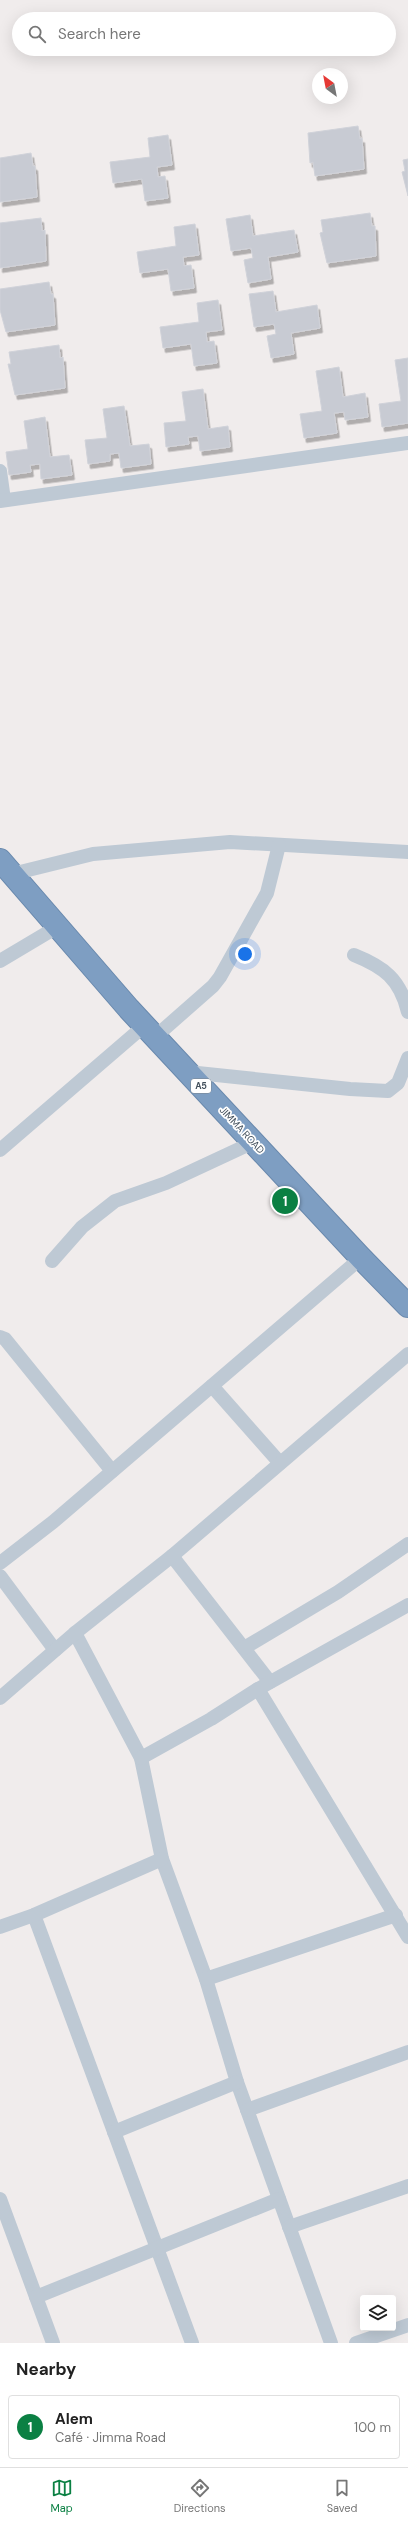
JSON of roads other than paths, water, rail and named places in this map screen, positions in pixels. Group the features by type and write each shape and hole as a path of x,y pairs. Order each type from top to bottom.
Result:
{"highway":[{"name":"JIMMA ROAD","path":"6,867 57,927 150,1031 361,1258 408,1306"}],"street":[{"path":"0,471 2,500 408,443"},
{"path":"6,867 93,854 230,842 408,852"},
{"path":"0,1150 150,1031 213,986 220,977 267,893 279,845"},
{"path":"0,962 57,927"},
{"path":"354,955 377,964 389,974 404,997 408,1012"},
{"path":"188,1072 350,1089 388,1091 398,1083 408,1058"},
{"path":"52,1261 82,1227 115,1201 166,1183 254,1142"},
{"path":"0,1563 53,1522 361,1258"},
{"path":"0,1337 6,1338 112,1471"},
{"path":"0,1698 75,1633 172,1556 408,1354"},
{"path":"212,1386 280,1463"},
{"path":"244,1648 338,1592 408,1544"},
{"path":"172,1556 270,1682"},
{"path":"0,1576 55,1650"},
{"path":"141,1758 211,1719 270,1682 408,1606"},
{"path":"75,1633 141,1758 162,1859 206,1979 237,2082 331,2343"},
{"path":"258,1689 408,1937"},
{"path":"0,1927 34,1915 162,1859"},
{"path":"34,1915 192,2343"},
{"path":"206,1979 396,1915"},
{"path":"247,2110 408,2052"},
{"path":"114,2132 237,2082"},
{"path":"289,2227 408,2186"},
{"path":"36,2297 279,2199"},
{"path":"0,2200 53,2343"},
{"path":"356,2343 408,2325"}],"place":[{"name":"Alem","path":"285,1201"}]}
